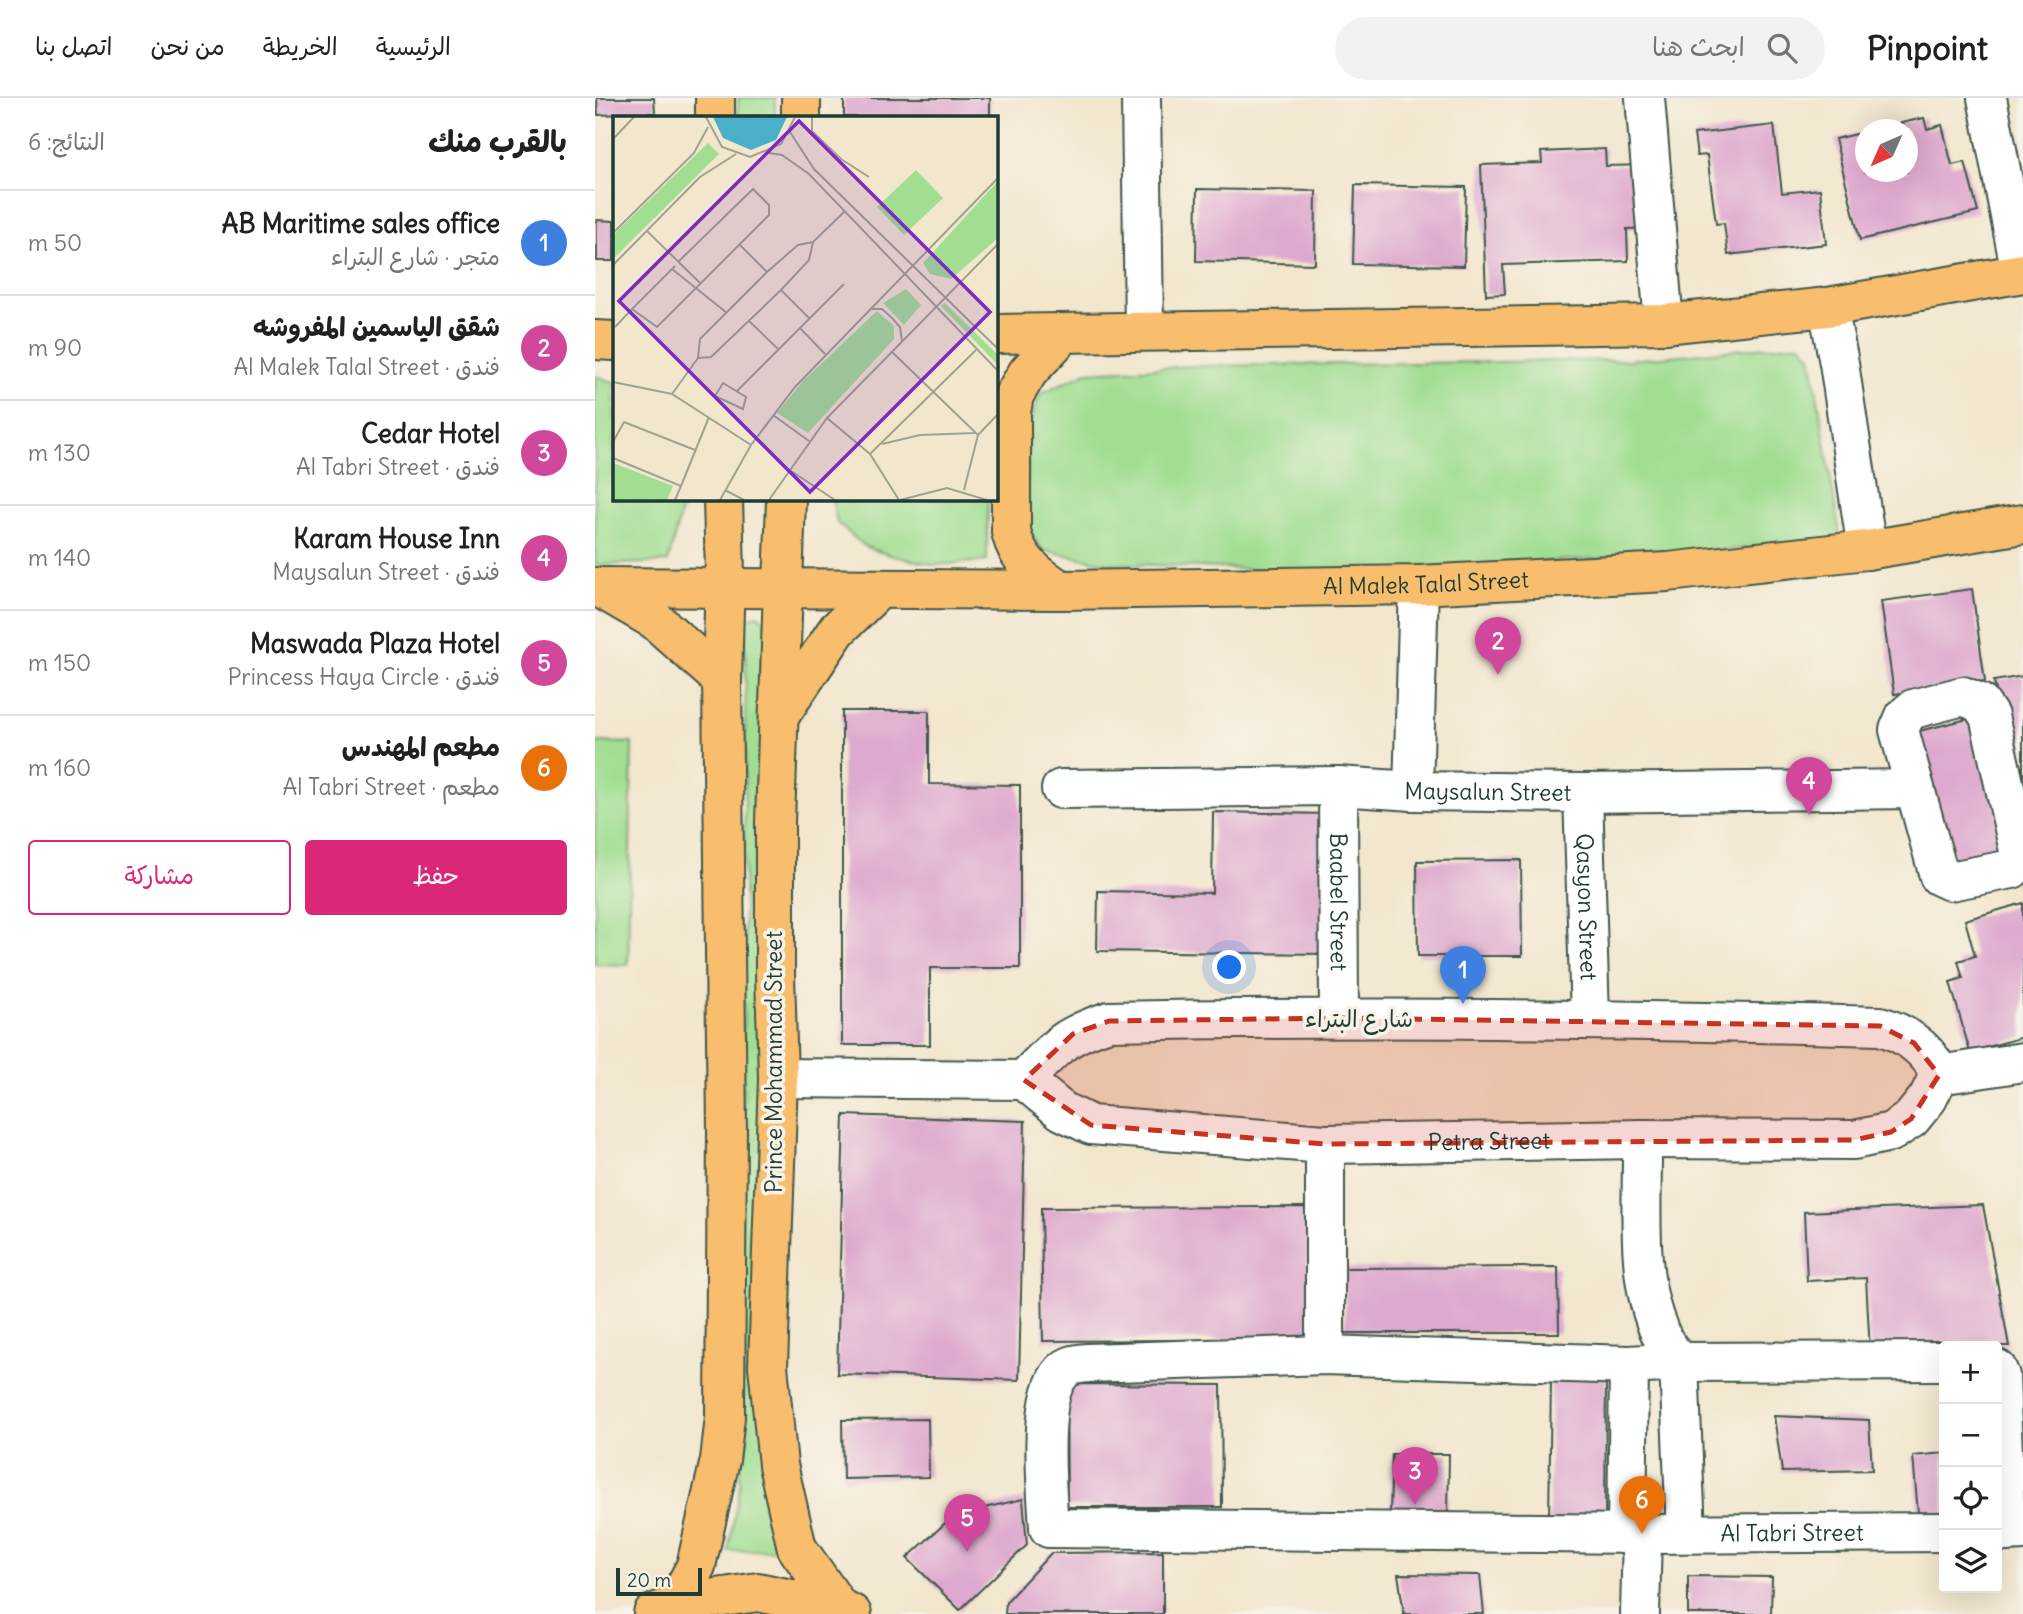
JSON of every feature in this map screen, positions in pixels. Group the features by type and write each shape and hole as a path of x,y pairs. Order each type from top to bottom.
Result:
{"main road":[{"path":"715,98 715,116"},
{"path":"801,98 801,116"},
{"path":"997,334 1664,324 1828,307 2022,273"},
{"path":"1061,590 1024,561 1014,542 1011,532 1010,438 1014,395 1028,372 1063,334"},
{"path":"595,340 613,341"},
{"name":"Prince Mohammad Street","path":"664,1609 695,1566 720,1460 725,1417 727,1118 722,680 725,588 723,500"},
{"path":"642,587 688,572 725,547 762,515 772,500"},
{"name":"Prince Mohammad Street","path":"786,500 775,822 778,1078 768,1366 778,1465 797,1548 846,1611"},
{"name":"Al Malek Talal Street","path":"597,587 1061,590 1419,585 1668,572 1867,550 2023,524"},
{"path":"597,587 655,620 722,680"},
{"path":"779,717 837,630 878,590"},
{"path":"664,1609 758,1592 846,1611"}],"street":[{"path":"1141,98 1144,330"},
{"path":"1645,98 1664,324"},
{"path":"1987,98 2022,273"},
{"path":"1828,307 1867,550"},
{"path":"1413,791 1419,585"},
{"path":"1962,696 1980,703 1989,716 2020,855 2017,863 2012,869 1950,881 1939,876 1915,789 1899,730 1905,716 1913,709 1962,696"},
{"name":"Maysalun Street","path":"1061,789 1338,786 1413,791 1583,793 1915,789"},
{"name":"Baabel Street","path":"1338,786 1339,1018"},
{"name":"Qasyon Street","path":"1583,793 1590,1018"},
{"name":"شارع البتراء","path":"1024,1080 1073,1034 1109,1021 1339,1018 1590,1018 1880,1026 1898,1031 1914,1042 1939,1075"},
{"path":"1939,1075 2023,1062"},
{"name":"Petra Street","path":"1024,1080 1062,1111 1090,1125 1325,1144 1642,1139 1854,1140 1891,1132 1911,1119 1928,1098 1939,1075"},
{"path":"778,1078 1024,1080"},
{"path":"1642,1139 1643,1261 1647,1292 1661,1338 1679,1362 1686,1533"},
{"path":"1325,1144 1325,1356 1629,1365 1679,1362 1939,1361"},
{"name":"Al Tabri Street","path":"1325,1356 1088,1363 1070,1366 1061,1373 1049,1403 1046,1465 1049,1528 1634,1535 1939,1532"},
{"path":"1629,1365 1634,1535 1640,1614"},
{"path":"2001,1404 2008,1531"}],"highlighted area":[{"path":"1339,1018 1880,1026 1914,1043 1939,1075 1911,1119 1891,1132 1854,1140 1325,1144 1091,1125 1024,1080 1073,1034 1109,1021"}],"green space":[{"path":"738,98 775,98 775,116 738,116"},
{"path":"1800,344 1811,355 1841,542 1360,574 1107,563 1042,550 1024,522 1030,423 1041,393 1087,372 1194,366 1628,360"},
{"path":"595,376 613,382 613,500 684,500 668,562 595,565"},
{"path":"832,500 988,500 987,561 935,565 893,556 866,547 837,523"},
{"path":"758,615 766,623 784,1549 728,1551 740,1483 746,619"},
{"path":"595,742 632,743 628,965 595,964"}],"building":[{"path":"597,98 654,98 655,113 598,115"},
{"path":"844,98 990,98 990,116 844,116"},
{"path":"1924,118 1927,129 1942,125 1952,165 1965,162 1978,212 1860,240 1835,139 1855,134 1855,182 1918,182 1918,119"},
{"path":"1774,125 1782,193 1820,189 1826,244 1728,255 1724,223 1716,224 1707,155 1697,156 1694,134"},
{"path":"1605,149 1606,166 1647,165 1650,228 1627,229 1628,261 1503,265 1505,294 1486,295 1481,165 1542,163 1541,152"},
{"path":"1355,185 1466,187 1464,266 1353,264"},
{"path":"1197,189 1316,191 1315,264 1196,261"},
{"path":"597,220 613,221 613,261 597,261"},
{"path":"1972,589 1985,681 1894,694 1881,601"},
{"path":"2023,676 2023,818 2022,818 1994,681"},
{"path":"842,711 929,711 929,784 1020,785 1020,968 930,968 930,1045 842,1045"},
{"path":"1976,717 2013,862 1948,878 1911,733"},
{"path":"1213,812 1328,814 1327,954 1097,951 1098,891 1212,893"},
{"path":"1521,860 1522,956 1418,956 1417,861"},
{"path":"2023,903 2023,1037 1970,1052 1950,982 1963,978 1958,961 1975,956 1965,920"},
{"path":"844,1115 1025,1121 1019,1380 837,1374"},
{"path":"1983,1205 2009,1346 2002,1346 2002,1341 1939,1341 1939,1346 1870,1352 1866,1278 1807,1281 1804,1212"},
{"path":"1307,1207 1309,1339 1043,1341 1041,1208"},
{"path":"1558,1267 1559,1333 1345,1333 1345,1268"},
{"path":"1551,1378 1606,1378 1605,1522 1549,1521"},
{"path":"1066,1384 1221,1385 1222,1507 1067,1507"},
{"path":"1774,1416 1869,1420 1872,1470 1782,1472"},
{"path":"928,1419 929,1477 843,1479 842,1420"},
{"path":"1939,1453 1939,1523 1919,1525 1913,1456"},
{"path":"1392,1454 1449,1454 1448,1515 1390,1513"},
{"path":"1023,1499 1027,1545 960,1610 907,1558 954,1515"},
{"path":"1163,1552 1163,1614 1005,1614 1006,1602 1051,1553"},
{"path":"1398,1574 1480,1575 1484,1614 1404,1614"},
{"path":"1688,1576 1772,1577 1771,1614 1688,1614"}],"place":[{"name":"شقق الياسمين المفروشه","path":"1498,675"},
{"name":"Karam House Inn","path":"1809,815"},
{"name":"AB Maritime sales office","path":"1463,1004"},
{"name":"Cedar Hotel","path":"1415,1505"},
{"name":"مطعم المهندس","path":"1642,1534"},
{"name":"Maswada Plaza Hotel","path":"967,1552"}]}
